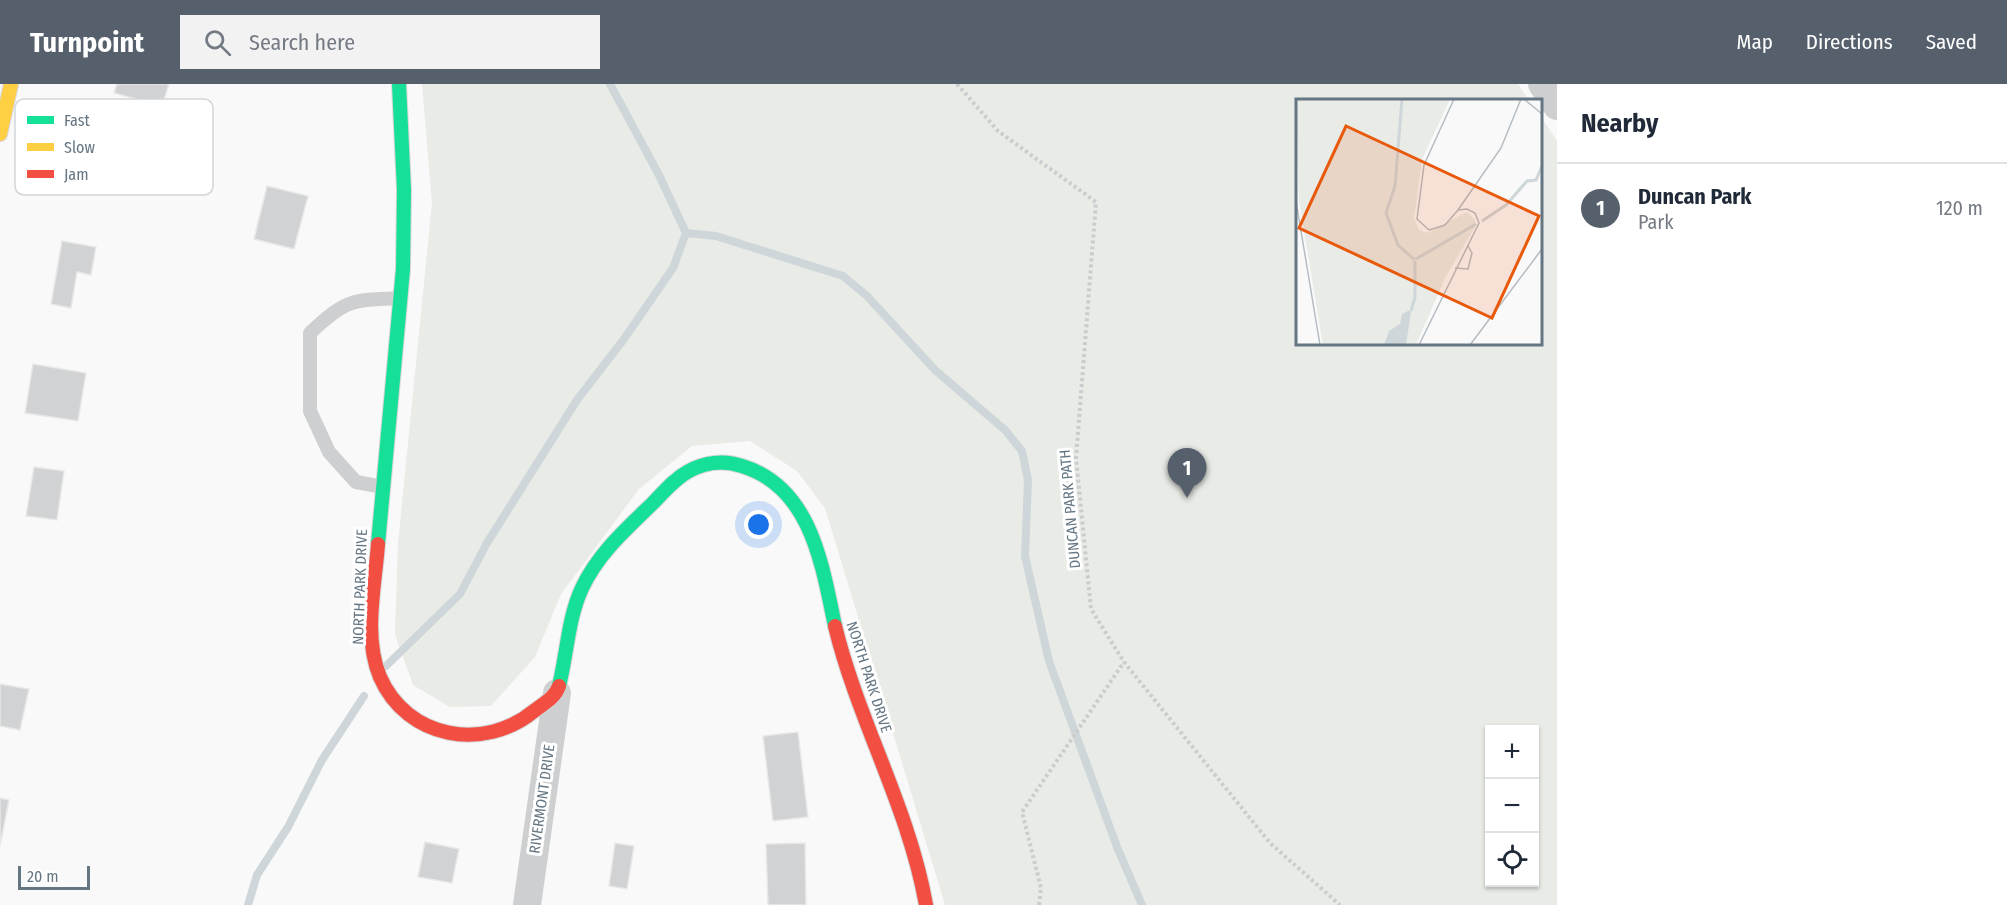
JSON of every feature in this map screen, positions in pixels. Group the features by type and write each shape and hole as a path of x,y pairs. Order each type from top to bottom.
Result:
{"street":[{"path":"0,134 11,84"},
{"name":"NORTH PARK DRIVE","path":"399,84 404,203 401,298 382,487 373,634 378,674 395,701 413,718 434,729 457,735 481,736 505,730 526,719 557,693 576,604 586,579 601,556 690,470 715,462 728,462 756,470 780,486 799,509 812,536 845,661 873,745 916,855 926,905"},
{"path":"1542,84 1557,106"},
{"name":"RIVERMONT DRIVE","path":"526,905 557,693"}],"lane":[{"path":"382,487 356,482 328,452 310,411 310,333 336,309 356,300 401,298"}],"path":[{"name":"DUNCAN PARK PATH","path":"957,84 998,131 1096,202 1076,458 1091,609 1124,662 1270,843 1341,905"},
{"path":"1039,905 1041,888 1022,812 1124,662"}],"shaded area":[{"path":"422,84 1518,84 1528,99 1296,99 1296,345 1542,345 1542,118 1557,141 1557,905 945,905 825,508 797,471 750,441 692,446 639,489 561,594 535,657 491,706 450,707 413,685 395,634 398,544 432,203"}],"building":[{"path":"117,84 169,84 164,99 136,99 114,93"},
{"path":"267,186 308,196 294,249 254,239"},
{"path":"62,241 96,247 91,275 77,272 71,308 51,304"},
{"path":"33,364 86,373 78,421 25,413"},
{"path":"34,467 64,471 57,520 26,516"},
{"path":"0,684 29,689 20,730 0,726"},
{"path":"798,732 808,817 773,821 763,736"},
{"path":"0,798 9,800 0,846"},
{"path":"425,842 459,849 452,883 418,877"},
{"path":"615,843 634,846 627,889 609,886"},
{"path":"805,843 806,905 768,905 766,844"}],"waterway":[{"path":"386,666 460,594 487,543 577,400 624,339 673,268 686,233 659,175 610,84"},
{"path":"686,233 716,236 843,276 867,296 935,370 1005,430 1022,451 1028,480 1025,556 1049,661 1117,847 1142,905"},
{"path":"248,905 257,875 288,827 322,760 364,696"}],"traffic: fast":[{"path":"378,544 403,269 404,190 399,84"},
{"path":"559,686 577,600 596,564 622,533 674,482 689,471 708,464 722,463 742,466 765,476 784,491 810,531 825,578 835,626"}],"traffic: slow":[{"path":"0,134 11,84"}],"traffic: jam":[{"path":"378,544 372,611 372,645 380,677 392,698 408,714 427,726 448,733 470,735 493,732 514,724 534,711 552,697 559,686"},
{"path":"835,626 857,696 908,834 926,905"}],"place":[{"name":"Duncan Park","path":"1187,498"}]}
